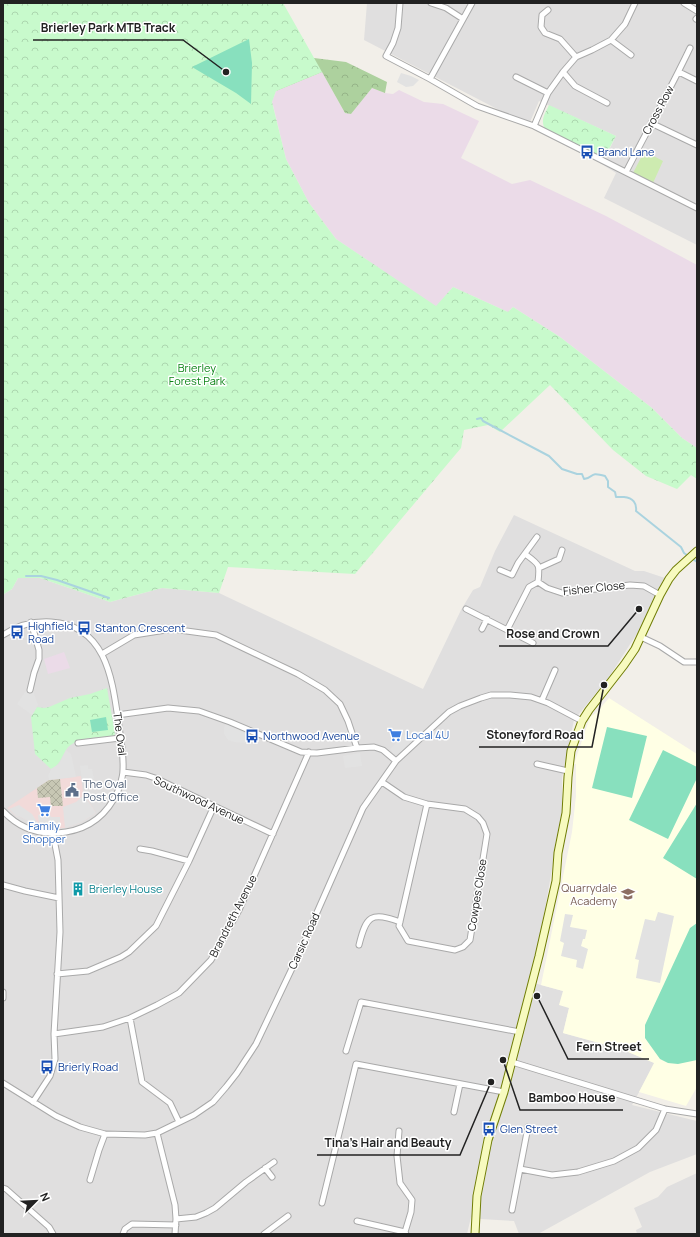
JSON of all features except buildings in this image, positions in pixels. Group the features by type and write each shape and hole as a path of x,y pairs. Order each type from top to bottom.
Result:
{"main road":[{"path":"475,1234 477,1196 488,1140 504,1092 520,1032 556,881 558,854 566,813 568,771 571,751 582,721 624,665 641,637 669,579 686,560 696,552"}],"street":[{"path":"400,3 398,28 393,43 386,56 477,106 534,126 697,208"},
{"path":"431,3 446,8 463,19"},
{"path":"430,79 472,3"},
{"path":"534,126 548,93 562,72 576,57 611,40 625,24 635,3"},
{"path":"686,4 697,11"},
{"path":"548,10 542,15 541,27 545,33 560,39 576,57"},
{"path":"611,40 632,55"},
{"name":"Cross Row","path":"626,172 679,72 690,48"},
{"path":"562,72 575,86 607,103"},
{"path":"679,72 697,81"},
{"path":"516,77 548,93"},
{"path":"651,123 697,145"},
{"path":"500,570 512,575 518,563 537,537"},
{"path":"539,568 559,559 562,550"},
{"path":"507,630 529,587 538,582 539,568 537,563 525,554"},
{"name":"Fisher Close","path":"538,582 547,588 562,593 637,585 644,586 660,595"},
{"path":"466,609 533,643"},
{"path":"482,629 486,619"},
{"path":"30,690 39,659 39,650 31,622"},
{"name":"The Oval","path":"3,635 17,627 31,622 55,622 77,629 93,641 102,654 112,680 123,757 121,783 114,798 106,811 97,819 82,828 53,834 29,830 14,821 3,811"},
{"path":"102,654 134,635 172,629 216,635 298,674 326,690 340,704 348,721 357,748"},
{"path":"641,637 660,646 684,662 697,662"},
{"path":"542,700 555,670"},
{"name":"Carsic Road","path":"3,1083 56,1116 93,1132 105,1134 145,1135 157,1133 194,1114 213,1102 237,1073 256,1044 296,960 363,808 396,761 449,712 470,701 492,695 521,695 542,700 582,721"},
{"path":"117,715 168,708 199,711 230,722 301,752 317,753 374,747 383,750 396,761"},
{"path":"78,743 120,738"},
{"name":"Brandreth Avenue","path":"54,1034 103,1027 130,1018 179,993 211,960 239,910 309,752"},
{"path":"537,764 568,771"},
{"name":"Southwood Avenue","path":"123,772 146,775 155,778 273,834"},
{"name":"Cowpes Close","path":"382,782 404,797 427,804 465,809 478,817 483,823 487,834 470,940 463,947 455,950 408,941 399,926 400,922"},
{"path":"360,945 364,927 373,917 390,918 400,922 427,804"},
{"path":"57,974 88,970 107,963 129,952 156,926 189,861 214,806"},
{"path":"33,1102 50,1076 55,1059 54,1034 60,932 58,860 53,834"},
{"path":"140,850 152,851 189,861"},
{"path":"3,885 59,898"},
{"path":"3,992 3,998"},
{"path":"346,1051 361,1002 520,1032"},
{"path":"130,1018 142,1082 170,1103 179,1122"},
{"path":"512,1062 665,1109 697,1114"},
{"path":"322,1203 356,1064 504,1092"},
{"path":"454,1112 460,1084"},
{"path":"520,1169 552,1175 578,1172 614,1161 638,1148 656,1130 665,1109"},
{"path":"512,1210 528,1127"},
{"path":"357,1221 406,1233 412,1200 400,1184 397,1156 399,1131"},
{"path":"157,1133 174,1197 176,1222 175,1234"},
{"path":"90,1180 105,1134"},
{"path":"123,1234 125,1229 132,1224 176,1222 206,1214 274,1162"},
{"path":"266,1168 272,1177"},
{"path":"3,1188 49,1227 53,1234"},
{"path":"264,1234 288,1216"}],"shaded area":[{"path":"367,3 697,3 697,245 604,198 616,173 600,163 606,156 616,136 539,101 530,122 501,111 364,40"},
{"path":"322,72 345,113 351,114 372,88 385,93 393,94 399,90 424,102 443,104 479,121 461,158 512,184 530,180 606,216 697,265 697,448 682,438 652,408 560,337 513,307 508,312 453,287 436,307 336,239 309,203 286,159 272,101 276,91"},
{"path":"401,73 419,80 413,86 406,87 397,82"},
{"path":"514,515 635,571 644,571 665,578 645,621 609,677 574,720 562,778 562,812 545,909 530,982 563,991 569,1008 563,1033 621,1049 655,1063 632,1105 697,1121 697,1154 650,1172 538,1234 519,1234 514,1221 471,1217 467,1234 3,1234 3,593 4,594 12,589 18,578 40,578 110,602 162,588 219,593 423,689 461,610 473,590 480,587 495,551"},
{"path":"64,652 70,668 48,674 44,659"},
{"path":"27,689 33,691 38,705 32,715 17,704"},
{"name":"Quarrydale Academy","path":"609,698 697,754 697,1087 686,1106 639,1092 654,1063 621,1049 563,1033 569,1008 559,1005 563,991 541,985 572,832 576,796 576,764 574,764 590,717 596,713"},
{"path":"226,724 249,735 245,743 228,740 224,734"},
{"path":"408,732 415,739 401,752 397,754 393,753 390,749"},
{"path":"66,750 71,754 76,777 49,780 48,775 51,769 59,764"},
{"path":"360,753 362,766 345,768 343,756"},
{"path":"88,765 88,769 92,769 94,779 82,780 80,766"},
{"path":"81,776 83,792 96,813 80,823 65,828 50,829 32,826 30,822 19,816 17,817 7,808 49,780"},
{"path":"60,779 63,806 51,806 50,797 38,798 37,788 49,780"},
{"path":"84,795 96,813 80,823 65,828 63,807 76,802"},
{"path":"19,805 32,814 39,825 38,815 60,817 60,828 50,829 32,826 30,822 19,816 17,817 9,809"},
{"path":"658,912 674,916 660,983 636,978 639,960 635,959 645,919 655,921"},
{"path":"565,914 573,915 570,927 587,930 585,939 583,939 581,946 588,949 583,969 576,967 577,960 561,956 564,943 560,941"},
{"path":"697,1173 697,1234 637,1234 636,1230 642,1227 634,1208 658,1197 667,1187"}],"green space":[{"name":"Brierley Forest Park","path":"3,3 283,3 322,72 276,91 272,102 286,159 309,203 336,239 436,306 453,287 508,312 513,307 560,337 652,408 682,438 697,448 697,479 691,475 677,489 646,476 613,450 550,385 500,432 488,425 464,430 461,448 355,574 228,567 219,593 162,588 110,602 40,578 18,578 12,589 4,594"},
{"path":"249,39 252,63 251,104 236,93 192,67"},
{"path":"314,58 346,62 387,82 385,93 372,88 351,114 345,113 322,72 276,91"},
{"path":"549,105 616,136 604,158 545,129 543,120"},
{"path":"644,152 663,161 653,183 633,173"},
{"path":"107,688 115,734 113,736 88,738 75,742 70,745 58,763 51,769 35,754 31,717 37,707 49,707 70,698 90,694"},
{"path":"106,717 108,730 92,732 90,720"},
{"path":"607,727 647,736 632,798 592,788"},
{"path":"663,750 697,767 697,778 668,839 629,820"},
{"path":"697,803 697,879 663,858"},
{"path":"697,923 697,1060 678,1064 668,1063 660,1059 645,1038 645,1025 690,928"}],"waterway":[{"path":"477,419 481,418 483,421 549,456 562,469 577,474 582,474 584,479 594,474 605,476 608,481 608,487 615,492 616,497 624,497 632,500 635,503 636,511 681,547 684,553 697,562"},
{"path":"26,576 41,576 57,580 109,598"}],"place":[{"name":"Brierley Park MTB Track","path":"226,72"},
{"name":"Brand Lane","path":"587,152"},
{"name":"Rose and Crown","path":"639,609"},
{"name":"Stanton Crescent","path":"84,628"},
{"name":"Highfield Road","path":"17,632"},
{"name":"Stoneyford Road","path":"604,685"},
{"name":"Local 4U","path":"395,735"},
{"name":"Northwood Avenue","path":"252,736"},
{"name":"The Oval Post Office","path":"72,790"},
{"name":"Family Shopper","path":"44,810"},
{"name":"Brierley House","path":"78,889"},
{"name":"Quarrydale Academy","path":"628,894"},
{"name":"Fern Street","path":"537,996"},
{"name":"Bamboo House","path":"503,1060"},
{"name":"Brierly Road","path":"47,1067"},
{"name":"Tina's Hair and Beauty","path":"491,1082"},
{"name":"Glen Street","path":"489,1129"}]}
